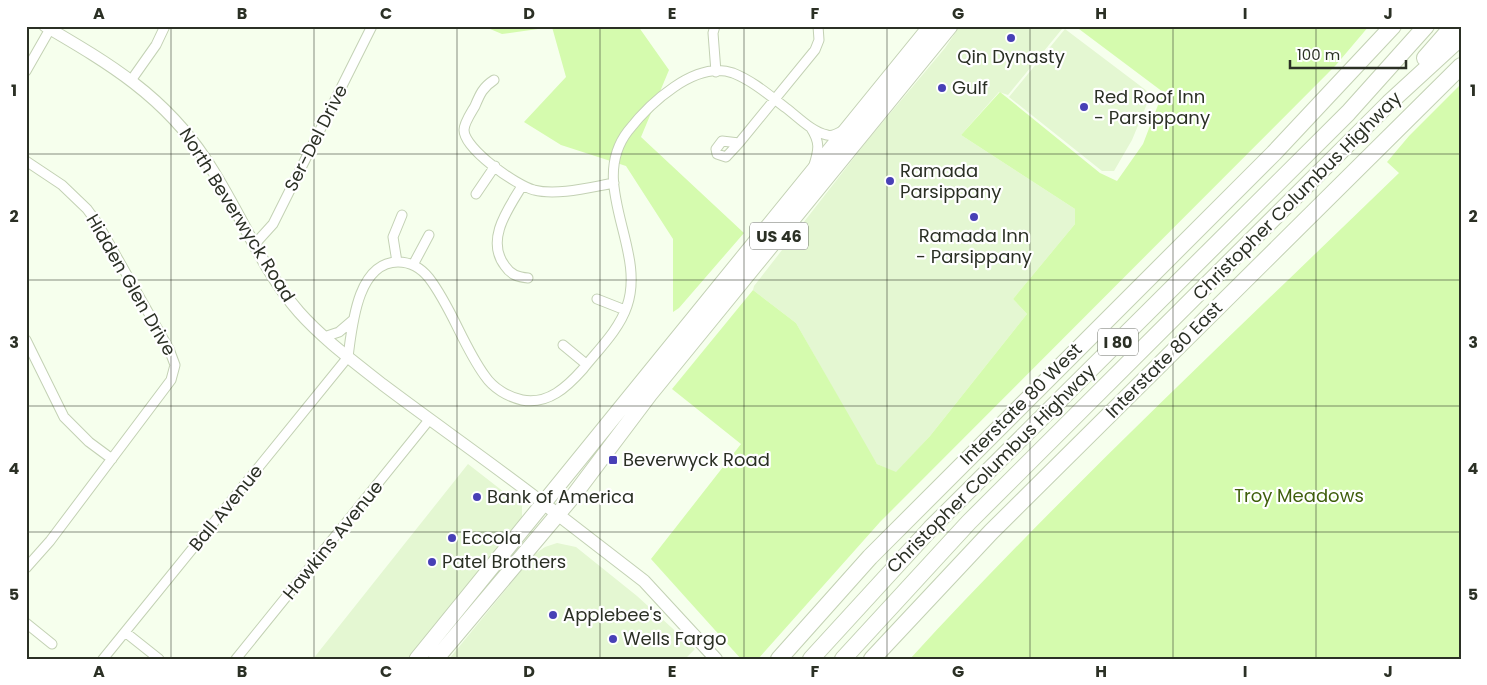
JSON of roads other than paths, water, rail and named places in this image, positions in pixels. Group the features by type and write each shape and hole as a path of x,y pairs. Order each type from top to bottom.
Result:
{"highway":[{"name":"US 46","path":"417,659 931,26"},
{"name":"US 46","path":"436,659 557,514 650,394 950,26"},
{"name":"Interstate 80 West","path":"779,659 877,550 1274,153 1393,26"},
{"name":"Christopher Columbus Highway","path":"811,659 931,528 1348,113 1426,26"},
{"path":"1389,103 1410,75 1453,26"},
{"name":"Christopher Columbus Highway","path":"843,659 969,522 1389,103 1461,37"},
{"name":"Interstate 80 East","path":"872,659 991,532 1461,66"}],"main road":[{"path":"543,503 644,581 716,659"}],"street":[{"path":"132,79 156,45 165,26"},
{"name":"Ser-Del Drive","path":"254,245 273,224 372,26"},
{"path":"715,26 713,33 716,72"},
{"path":"739,143 815,50 819,40 818,26"},
{"path":"26,71 48,28"},
{"name":"North Beverwyck Road","path":"48,28 132,79 158,101 192,139 207,161 282,291 298,311 324,337 430,420 543,503"},
{"path":"348,357 359,298 369,279 384,265 397,262 413,265 431,280 485,376 500,391 519,400 530,401 549,398 569,384 609,337 625,310 629,298 630,272 613,170 618,149 628,131 642,115 681,82 716,72 729,72 750,81 811,128 830,136 848,128"},
{"path":"494,80 484,86 464,129 466,140 474,151 522,186 536,191 569,190 614,183"},
{"path":"811,128 818,138 819,147 812,172"},
{"name":"Hidden Glen Drive","path":"26,161 62,185 87,208 98,224 174,360 175,370 171,380 112,459 50,541 26,568"},
{"path":"476,194 495,166"},
{"path":"522,186 503,218 497,237 502,264 519,278 528,278"},
{"path":"397,262 393,237 402,215"},
{"path":"413,265 428,235"},
{"path":"597,299 625,310"},
{"path":"324,337 339,332 354,320"},
{"path":"26,340 64,417 89,442 112,459"},
{"path":"563,345 586,364"},
{"name":"Ball Avenue","path":"103,659 348,357"},
{"name":"Hawkins Avenue","path":"236,659 430,420"},
{"path":"26,623 52,644"},
{"path":"125,632 159,659"}],"place":[{"name":"Qin Dynasty","path":"1011,38"},
{"name":"Gulf","path":"942,88"},
{"name":"Red Roof Inn - Parsippany","path":"1084,107"},
{"name":"Ramada Parsippany","path":"890,181"},
{"name":"Ramada Inn - Parsippany","path":"974,217"},
{"name":"Beverwyck Road","path":"613,460"},
{"name":"Bank of America","path":"477,497"},
{"name":"Eccola","path":"452,538"},
{"name":"Patel Brothers","path":"432,562"},
{"name":"Applebee's","path":"553,615"},
{"name":"Wells Fargo","path":"613,639"}],"park label":[{"name":"Troy Meadows","path":"1299,496"}]}
